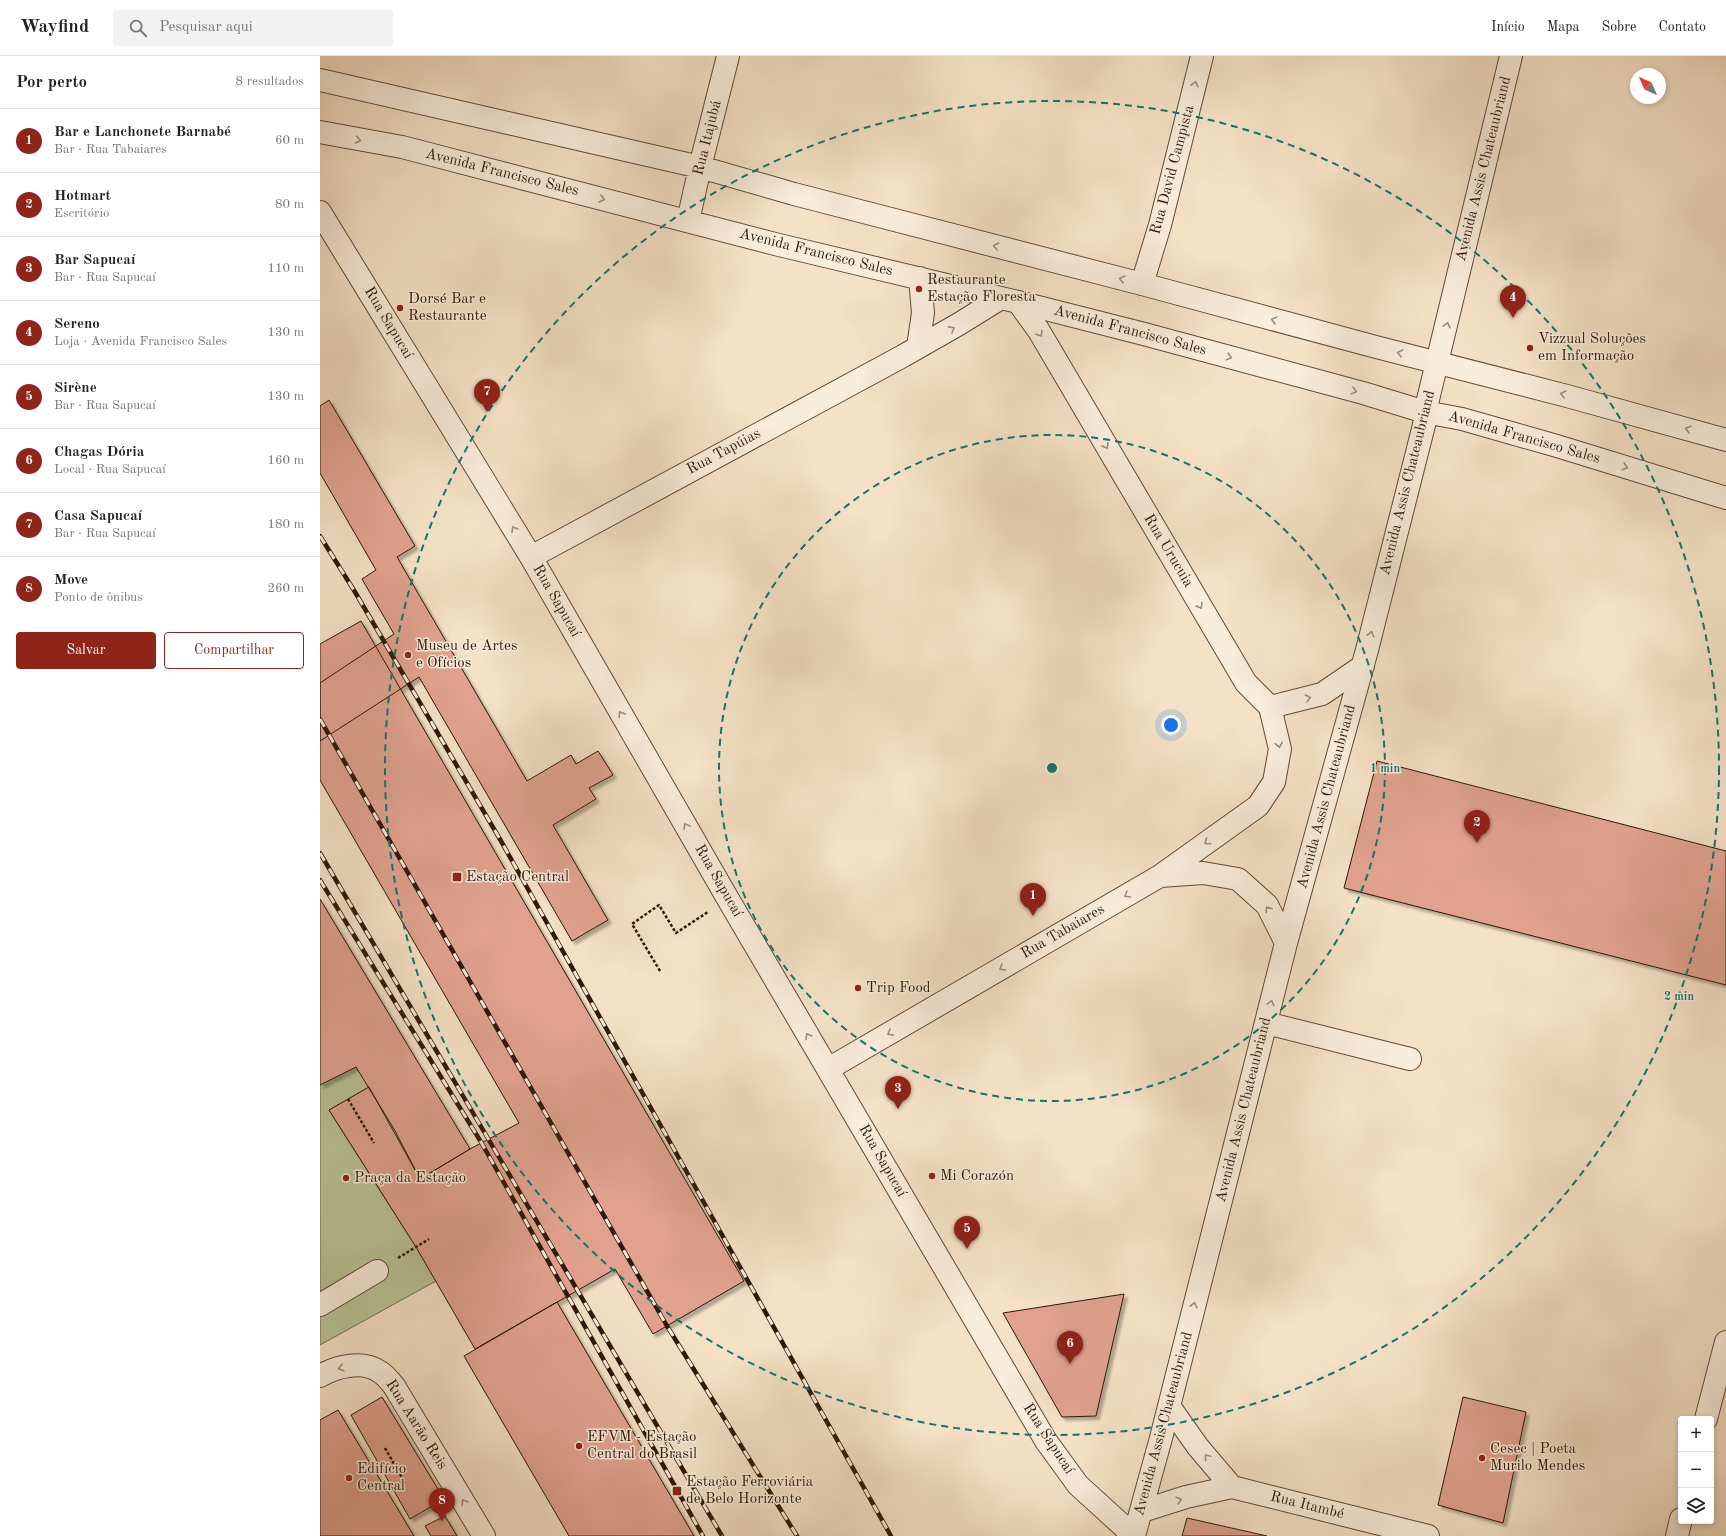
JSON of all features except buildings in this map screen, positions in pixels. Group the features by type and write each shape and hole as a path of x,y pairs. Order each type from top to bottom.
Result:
{"street":[{"name":"Rua Itajubá","path":"688,221 700,166 728,56"},
{"name":"Rua David Campista","path":"1142,284 1160,225 1202,56"},
{"name":"Avenida Assis Chateaubriand","path":"1134,1536 1142,1511 1169,1406 1286,943 1363,666 1425,421 1425,412 1511,56"},
{"path":"320,80 700,166 794,194 1567,396 1726,440"},
{"name":"Avenida Francisco Sales","path":"320,132 402,148 688,221 1010,300 1355,391 1425,412 1462,419 1557,446 1726,498"},
{"name":"Rua Sapucaí","path":"320,212 531,556 728,899 1046,1441 1078,1485 1134,1536"},
{"path":"918,347 923,313 920,278"},
{"name":"Rua Tapúias","path":"531,556 960,324 1010,300"},
{"name":"Rua Urucuia","path":"1010,300 1039,331 1246,683 1270,707"},
{"path":"1160,876 1258,806 1274,782 1280,749 1270,707 1322,694 1363,666"},
{"name":"Rua Tabaiares","path":"828,1069 1160,876 1203,873 1238,879 1267,906 1286,943"},
{"path":"1266,1023 1410,1059"},
{"path":"320,1305 377,1271"},
{"path":"1707,1416 1726,1342"},
{"name":"Rua Aarão Reis","path":"320,1376 327,1372 346,1366 364,1365 380,1372 394,1386 484,1536"},
{"path":"1169,1406 1198,1447 1232,1487"},
{"name":"Rua Itambé","path":"1142,1511 1186,1497 1232,1487 1428,1536"},
{"path":"1677,1536 1680,1524"}],"path":[{"path":"660,971 632,924 659,905 676,933 728,899"},
{"path":"348,1099 374,1143"},
{"path":"377,1271 429,1239"},
{"path":"385,1448 405,1483"}],"green space":[{"name":"Praça da Estação","path":"320,961 369,1087 329,1110 436,1281 320,1345"}],"railway":[{"path":"320,536 355,592 501,841 891,1536"},
{"path":"320,719 667,1326 797,1536"},
{"path":"320,853 722,1536"},
{"path":"320,880 481,1142 703,1536"}],"place":[{"name":"Restaurante Estação Floresta","path":"919,289"},
{"name":"Dorsé Bar e Restaurante","path":"400,308"},
{"name":"Sereno","path":"1513,318"},
{"name":"Vizzual Soluções em Informação","path":"1530,348"},
{"name":"Casa Sapucaí","path":"487,412"},
{"name":"Museu de Artes e Ofícios","path":"408,655"},
{"name":"Hotmart","path":"1477,843"},
{"name":"Estação Central","path":"457,877"},
{"name":"Bar e Lanchonete Barnabé","path":"1033,916"},
{"name":"Trip Food","path":"858,988"},
{"name":"Bar Sapucaí","path":"898,1109"},
{"name":"Mi Corazón","path":"932,1176"},
{"name":"Praça da Estação","path":"346,1178"},
{"name":"Sirène","path":"967,1249"},
{"name":"Chagas Dória","path":"1070,1364"},
{"name":"EFVM - Estação Central do Brasil","path":"579,1446"},
{"name":"Cesec | Poeta Murilo Mendes","path":"1482,1458"},
{"name":"Edifício Central","path":"349,1478"},
{"name":"Estação Ferroviária de Belo Horizonte","path":"677,1491"},
{"name":"Move","path":"442,1521"}]}
